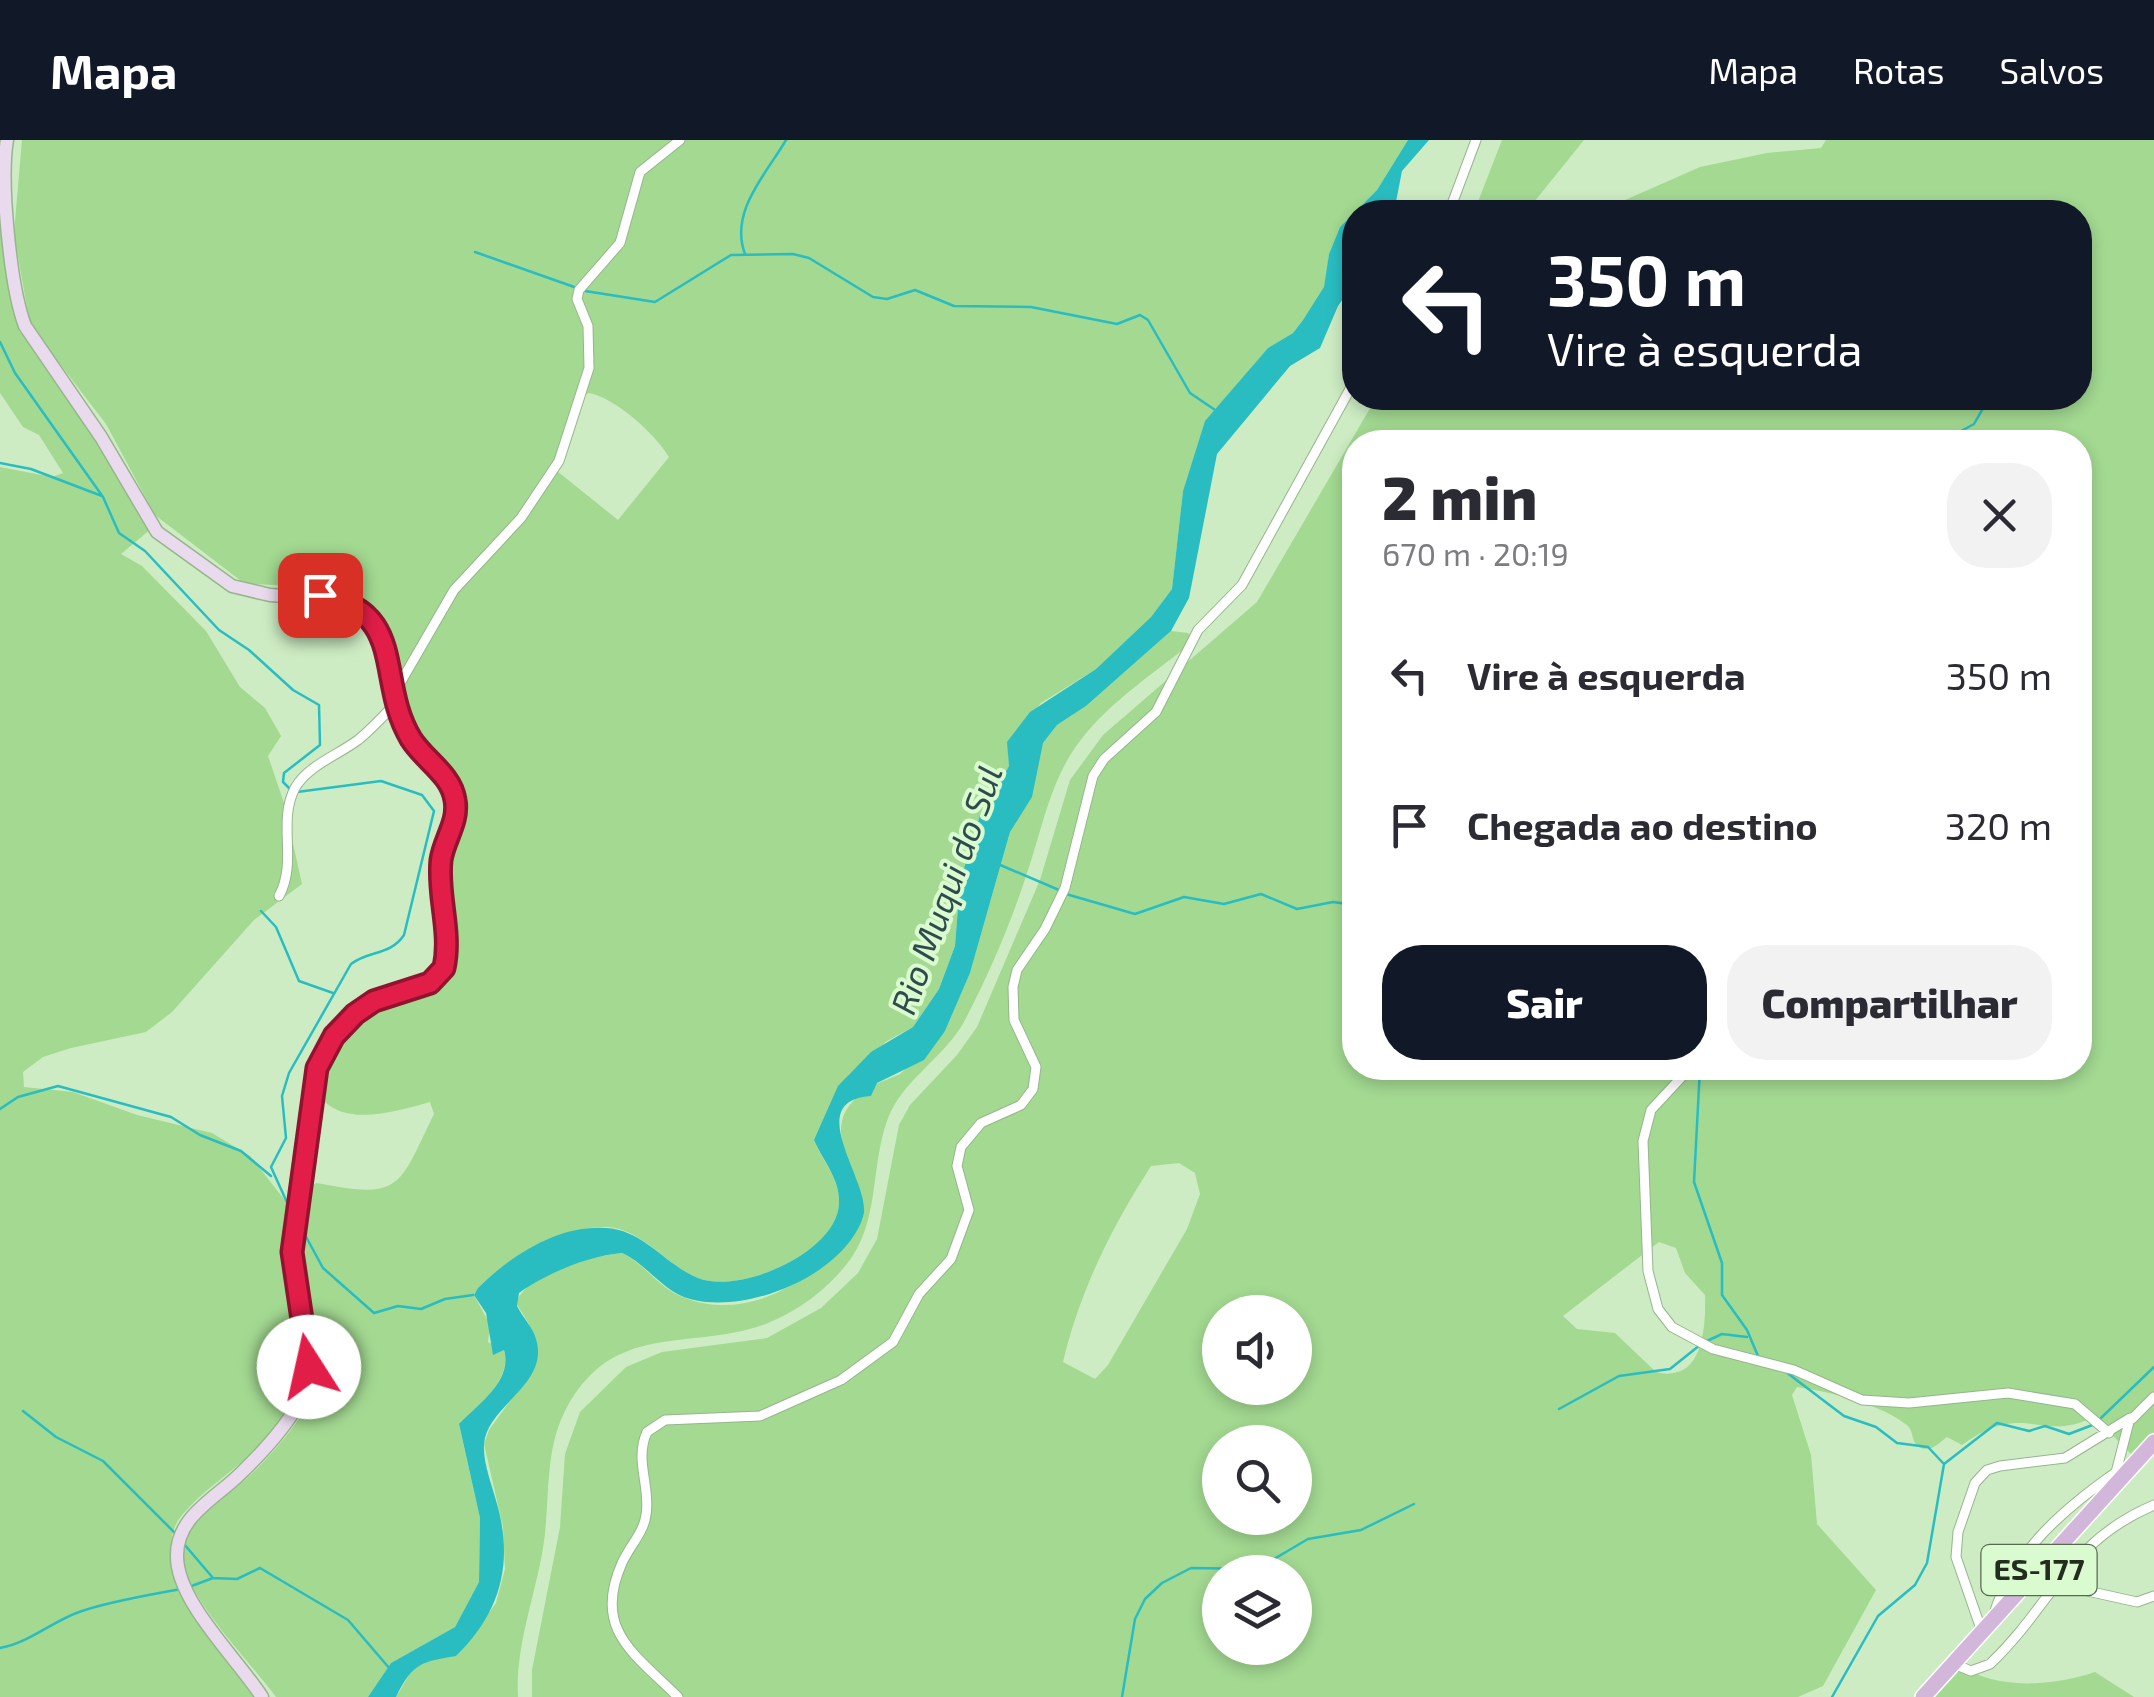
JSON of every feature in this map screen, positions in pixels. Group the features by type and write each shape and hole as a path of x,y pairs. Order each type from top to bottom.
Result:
{"main road":[{"path":"7,140 2,176 13,283 25,326 109,449 148,522 180,551 232,586 270,595 320,595 356,604 376,626 412,739 450,784 456,804 442,858 446,962 430,983 374,1001 355,1014 326,1048 311,1089 292,1230 294,1281 308,1382 294,1410 255,1460 188,1520 177,1548 180,1576 189,1596 262,1697"},
{"name":"ES-177","path":"1922,1697 2154,1442"}],"street":[{"path":"279,896 290,867 288,814 294,789 306,774 359,739 396,696 454,590 522,518 559,461 589,368 588,326 577,299 578,290 620,244 640,172 680,140"},
{"path":"1454,200 1476,140"},
{"path":"678,1697 630,1652 612,1616 620,1566 646,1516 642,1459 647,1432 665,1420 760,1416 841,1380 892,1342 919,1294 950,1259 969,1210 957,1166 961,1148 982,1123 1021,1105 1034,1089 1036,1067 1014,1020 1012,987 1065,888 1093,776 1104,759 1156,712 1198,630 1242,585 1342,404"},
{"path":"1679,1080 1651,1110 1643,1141 1648,1271 1658,1309 1672,1327 1713,1349 1794,1370 1862,1400 1909,1402 2008,1393 2075,1404 2106,1430"},
{"path":"1987,1623 1956,1557 1958,1532 1976,1483 1987,1470 2000,1466 2066,1458 2106,1430 2132,1419 2154,1397"},
{"path":"2110,1492 2132,1419"},
{"path":"1987,1623 2002,1592 2037,1540 2062,1514 2116,1473"},
{"path":"1951,1662 1971,1672 1990,1664 2094,1538 2116,1522 2154,1505"},
{"path":"2056,1584 2137,1602 2154,1596"}],"green space":[{"path":"22,140 1408,140 1367,200 1342,200 1342,225 1329,254 1325,287 1303,320 1293,333 1268,348 1205,422 1183,491 1172,589 1151,617 1096,669 1041,703 1008,742 1009,766 980,815 960,882 955,946 939,989 913,1027 887,1041 849,1074 814,1140 839,1194 834,1221 822,1238 805,1253 760,1275 716,1282 686,1272 632,1234 606,1227 589,1228 537,1245 478,1288 474,1295 490,1325 488,1342 504,1350 505,1362 492,1391 459,1425 480,1518 479,1582 455,1627 391,1663 368,1697 276,1697 198,1596 183,1563 183,1548 196,1522 245,1480 284,1438 314,1390 317,1353 300,1253 307,1187 317,1183 366,1190 394,1182 413,1158 434,1114 430,1102 387,1113 356,1115 329,1105 319,1095 327,1066 352,1026 377,1007 432,988 451,970 450,858 465,808 465,789 457,773 421,735 409,712 394,648 379,613 359,594 338,587 245,584 155,515 106,424 30,325 14,233","holes":["589,393 634,418 669,457 618,520 557,471 579,397"]},
{"path":"1502,140 1584,140 1536,200 1479,200"},
{"path":"1826,140 2154,140 2154,1432 2133,1456 2094,1417 2059,1426 2002,1425 1962,1445 1947,1437 1923,1449 1908,1426 1885,1412 1841,1396 1797,1387 1792,1395 1811,1455 1817,1524 1876,1590 1823,1686 1798,1697 532,1697 532,1670 560,1527 565,1454 580,1412 626,1367 662,1352 767,1338 821,1308 858,1273 877,1239 899,1125 910,1105 957,1055 977,1027 1040,880 1070,780 1103,735 1257,602 1342,456 1342,1080 2092,1080 2092,430 1357,430 1369,410 2092,410 2092,200 1625,200 1700,167 1767,153 1821,148","holes":["1179,1163 1195,1173 1200,1194 1187,1229 1108,1365 1095,1379 1063,1362 1088,1284 1110,1236 1151,1166","1659,1242 1676,1248 1685,1273 1705,1295 1698,1350 1684,1370 1672,1373 1656,1372 1615,1333 1577,1329 1563,1316"]},
{"path":"0,222 19,331 59,379 152,528 121,554 142,566 206,631 240,687 265,708 281,736 268,756 284,803 302,884 254,920 172,1012 146,1032 43,1057 23,1072 24,1087 73,1092 137,1115 212,1133 250,1156 291,1208 289,1252 305,1359 301,1389 277,1426 191,1505 172,1535 172,1559 194,1609 261,1697 0,1697 0,467 52,477 63,473 39,435 23,427 0,393"},
{"path":"1171,631 1188,633 1194,641 1105,713 1080,741 1061,772 1014,911 974,1003 956,1034 902,1093 887,1121 864,1232 846,1265 813,1297 788,1314 746,1330 624,1352 584,1382 567,1407 554,1441 543,1548 522,1641 518,1697 396,1697 412,1670 431,1658 460,1652 496,1603 505,1569 503,1527 484,1444 489,1430 534,1368 529,1324 516,1303 522,1292 562,1268 622,1253 678,1295 732,1305 783,1290 806,1276 847,1239 863,1218 858,1186 842,1140 846,1111 857,1097 871,1096 876,1084 900,1074 945,1031 970,973 1010,832 1043,743 1057,725 1086,706"},
{"path":"1956,1664 2006,1682 2060,1681 2095,1672 2134,1697 1929,1697"}],"water":[{"path":"1408,140 1429,140 1402,171 1396,200 1367,200"},
{"path":"1342,225 1342,300 1320,348 1290,366 1217,454 1189,598 1171,631 1086,706 1057,725 1043,743 1032,797 1010,832 970,973 945,1031 924,1060 877,1083 871,1096 850,1101 841,1113 844,1147 864,1203 863,1217 852,1238 815,1273 791,1286 738,1301 713,1302 680,1295 622,1253 568,1267 519,1293 517,1306 534,1334 538,1355 526,1382 495,1418 484,1444 504,1547 493,1605 456,1656 413,1670 396,1697 368,1697 391,1663 455,1627 479,1582 480,1518 459,1424 499,1382 505,1361 504,1350 493,1355 486,1313 474,1295 478,1288 536,1244 588,1228 632,1235 686,1272 716,1282 760,1275 805,1253 822,1238 834,1221 839,1194 814,1140 838,1086 871,1052 913,1027 939,989 955,946 960,882 980,815 1009,766 1007,742 1030,712 1096,669 1151,617 1172,589 1183,491 1205,421 1268,348 1293,333 1324,287 1329,254"}],"waterway":[{"path":"745,254 741,238 746,208 786,140"},
{"path":"475,252 577,288"},
{"path":"585,291 655,302 731,255 793,254 809,258 873,297 887,299 915,290 954,306 1031,307 1117,324 1140,315 1148,320 1190,393 1218,412"},
{"path":"0,342 15,373 103,497 119,533 145,551 219,630 249,650 293,690 319,705 320,745 284,773 283,782 290,789"},
{"path":"1963,430 1974,424 1982,410"},
{"path":"0,463 31,469 102,496"},
{"path":"290,1209 271,1167 286,1138 282,1096 289,1073 351,964 386,950 404,935 434,811 422,795 381,781 297,792"},
{"path":"998,864 1059,890"},
{"path":"1066,894 1135,914 1184,897 1224,904 1261,894 1297,909 1342,903"},
{"path":"261,911 276,927 299,981 333,993"},
{"path":"1699,1080 1694,1182 1722,1263 1722,1295 1747,1330 1758,1356"},
{"path":"0,1109 18,1097 58,1086 171,1117 200,1135 241,1151 271,1176"},
{"path":"299,1224 323,1268 374,1313 398,1306 421,1309 445,1299 473,1295"},
{"path":"1707,1341 1722,1334 1747,1337"},
{"path":"1559,1409 1619,1376 1670,1369 1700,1345"},
{"path":"2101,1418 2154,1367"},
{"path":"1786,1372 1844,1416 1876,1427 1897,1443 1928,1447 1943,1463"},
{"path":"23,1411 56,1437 103,1461 176,1534"},
{"path":"1832,1697 1878,1616 1915,1585 1927,1563 1944,1464 1997,1423 2029,1431 2045,1426 2069,1434 2095,1424"},
{"path":"1122,1697 1135,1619 1145,1599 1162,1583 1191,1568 1257,1569 1308,1539 1361,1530 1414,1504"},
{"path":"184,1544 213,1578 237,1579 260,1568 348,1620 390,1669"},
{"path":"189,1587 213,1578"},
{"path":"0,1648 79,1612 181,1589"}],"route":[{"path":"309,1367 294,1281 292,1230 311,1089 326,1048 355,1014 393,993 430,983 444,968 442,858 456,816 450,784 404,724 376,626 356,604 320,595"}],"water label":[{"name":"Rio Muqui do Sul","path":"947,890"}]}
